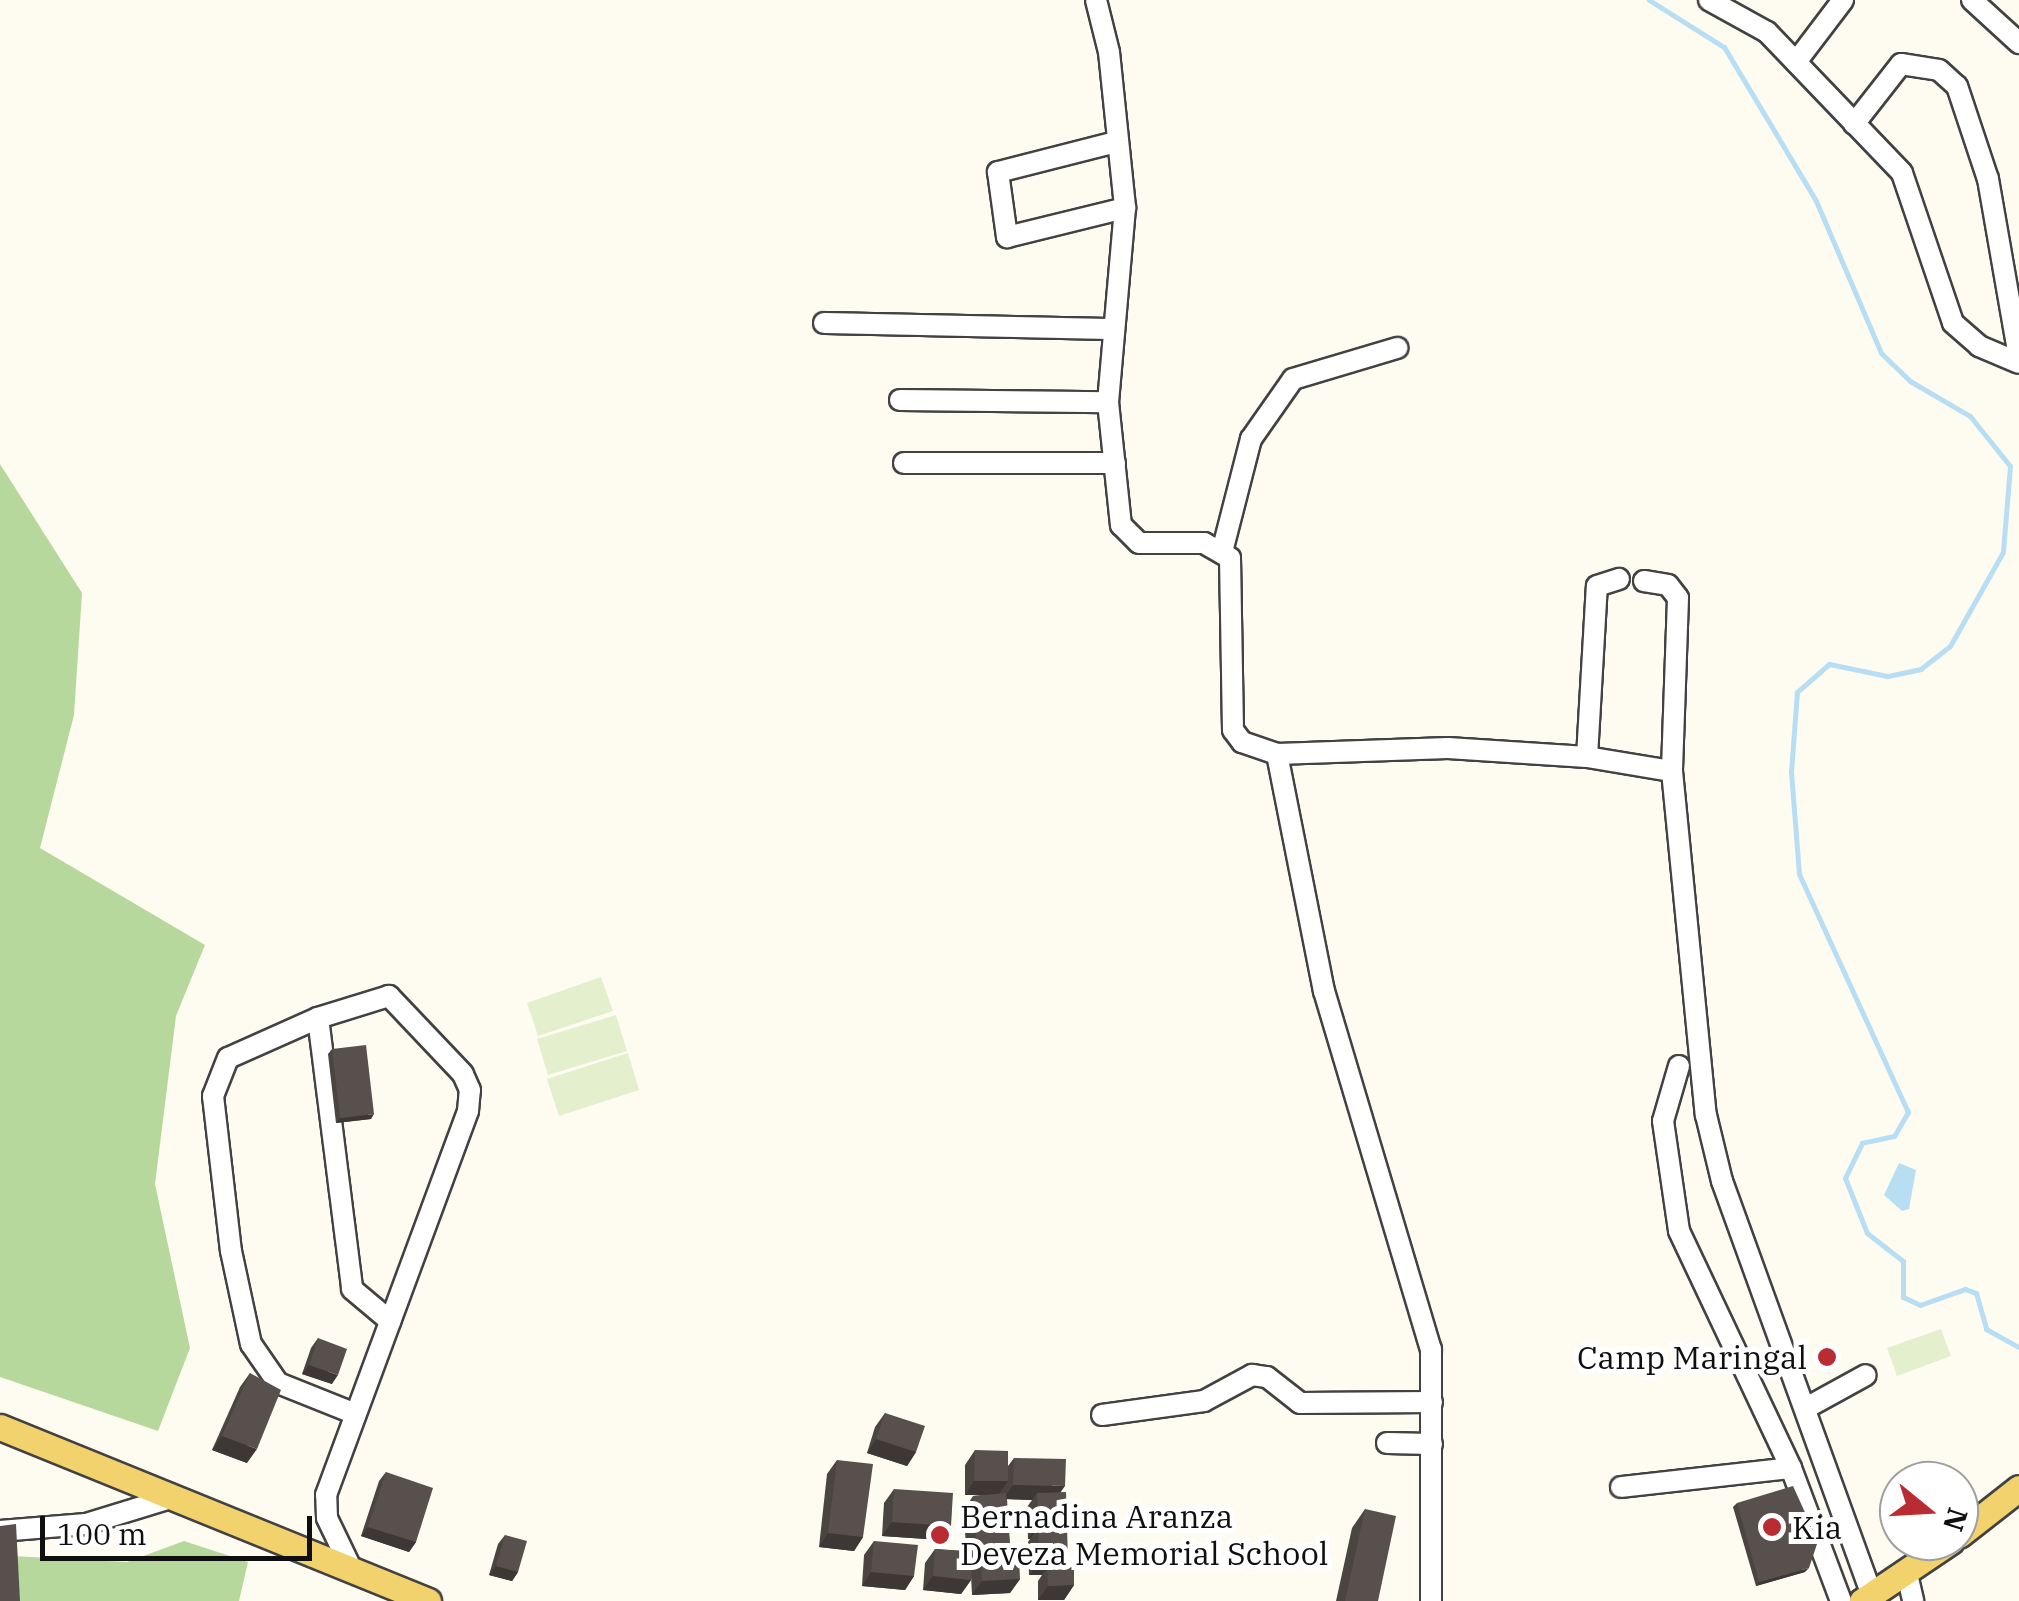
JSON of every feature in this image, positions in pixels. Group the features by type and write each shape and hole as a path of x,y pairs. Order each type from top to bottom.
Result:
{"main road":[{"path":"0,1427 428,1601"},
{"path":"1979,1519 2019,1488"},
{"path":"1867,1598 1924,1561"}],"street":[{"path":"1096,0 1109,52 1124,208 1123,281 1111,329 1108,402 1126,536 1140,543 1223,548"},
{"path":"1709,0 1768,32 1854,124 1902,173 1953,323 1979,346 2019,360 1988,179 1957,86 1940,70 1901,64 1854,124"},
{"path":"1796,62 1844,0"},
{"path":"1972,0 2019,42"},
{"path":"1116,142 998,172 1007,237 1124,208"},
{"path":"824,323 1111,329"},
{"path":"1397,348 1293,380 1252,439 1223,548 1233,574 1233,730 1242,742 1277,754 1448,748 1586,757 1672,771"},
{"path":"900,400 1108,402"},
{"path":"904,463 1115,462"},
{"path":"1586,757 1597,586 1618,578"},
{"path":"1644,581 1668,585 1678,598 1672,771 1706,1115 1722,1181 1806,1408 1867,1598"},
{"path":"1277,754 1324,991 1430,1349 1431,1601"},
{"path":"352,1570 327,1518 326,1495 468,1110 470,1090 389,996 318,1018 228,1058 213,1096 231,1251 251,1344 278,1383 354,1413"},
{"path":"318,1018 352,1289 390,1321"},
{"path":"1679,1066 1663,1134 1679,1231 1791,1468 1841,1601"},
{"path":"1102,1415 1204,1401 1252,1375 1268,1377 1300,1403 1432,1402"},
{"path":"1806,1408 1866,1375"},
{"path":"1387,1443 1432,1444"},
{"path":"1622,1487 1791,1468"},
{"path":"0,1531 86,1524 174,1496"},
{"path":"1907,1574 1913,1601"}],"green space":[{"path":"0,464 82,593 74,715 40,848 205,945 176,1016 155,1184 190,1348 158,1431 0,1377"},
{"path":"601,977 613,1011 538,1036 527,1003"},
{"path":"616,1015 627,1051 548,1075 537,1039"},
{"path":"628,1053 639,1090 559,1116 547,1079"},
{"path":"1941,1329 1951,1356 1897,1376 1887,1348"},
{"path":"184,1541 248,1562 239,1601 15,1601 12,1556 127,1562"}],"water":[{"path":"1899,1163 1916,1170 1909,1209 1902,1211 1884,1195"}],"building":[{"path":"366,1045 374,1114 340,1118 332,1049"},
{"path":"318,1338 347,1349 338,1375 309,1365"},
{"path":"250,1373 281,1390 257,1449 222,1436"},
{"path":"885,1413 925,1426 916,1452 876,1439"},
{"path":"975,1450 1008,1451 1008,1481 974,1481"},
{"path":"1014,1458 1066,1459 1065,1486 1013,1485"},
{"path":"837,1460 873,1464 863,1537 828,1533"},
{"path":"386,1472 433,1488 416,1542 368,1527"},
{"name":"Kia","path":"1793,1486 1818,1541 1809,1568 1759,1582 1737,1503"},
{"path":"894,1489 953,1493 951,1526 892,1522"},
{"path":"1066,1492 1067,1524 1038,1525 1037,1493"},
{"path":"1006,1493 1010,1546 977,1548 973,1496"},
{"path":"1365,1509 1396,1516 1378,1601 1345,1601"},
{"path":"16,1524 20,1601 0,1601 0,1526"},
{"path":"1067,1527 1068,1560 1039,1561 1038,1528"},
{"path":"505,1535 527,1541 518,1572 496,1566"},
{"path":"874,1541 918,1545 914,1576 871,1572"},
{"path":"935,1549 973,1552 971,1580 933,1576"},
{"path":"1019,1556 1020,1579 982,1581 981,1558"},
{"path":"1047,1567 1074,1567 1074,1585 1048,1586"}],"waterway":[{"path":"1649,0 1724,47 1816,201 1881,353 1910,381 1970,416 2010,466 2003,552 1950,646 1921,669 1887,676 1829,664 1797,692 1791,772 1799,874 1908,1112 1894,1136 1862,1143 1845,1178 1867,1233 1903,1261 1903,1297 1920,1305 1965,1289 1976,1293 1986,1329 2019,1347"}],"place":[{"name":"Camp Maringal","path":"1827,1357"},
{"name":"Kia","path":"1772,1527"},
{"name":"Bernadina Aranza Deveza Memorial School","path":"940,1535"}]}
